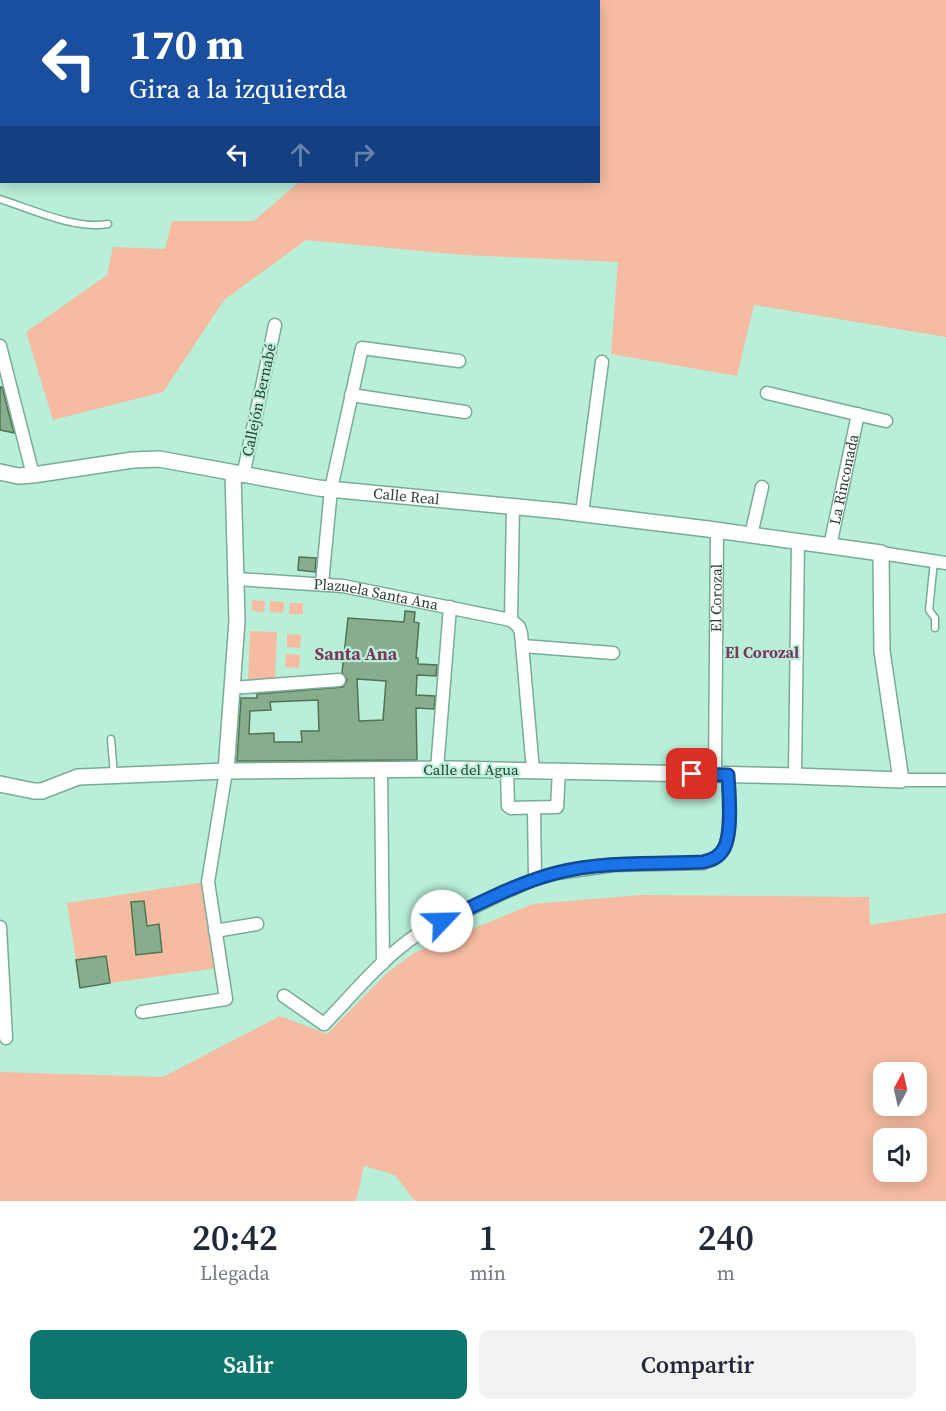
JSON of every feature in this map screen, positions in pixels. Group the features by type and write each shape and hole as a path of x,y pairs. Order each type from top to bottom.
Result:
{"street":[{"name":"Callejón Bernabé","path":"238,475 275,325"},
{"path":"0,346 33,475"},
{"path":"322,584 331,489 362,348 459,361"},
{"path":"582,513 602,362"},
{"name":"La Rinconada","path":"767,393 886,421"},
{"path":"351,395 465,412"},
{"name":"La Rinconada","path":"858,414 823,545 881,553"},
{"name":"Calle Real","path":"0,472 18,476 33,475 133,460 159,459 238,475 331,489 582,513 823,545"},
{"path":"142,1012 226,999 208,882 226,771 237,621 238,475"},
{"path":"751,535 762,487"},
{"path":"513,506 511,620 519,627 523,646 533,770"},
{"name":"El Corozal","path":"535,879 580,868 703,862 715,858 722,852 728,835 721,775 717,530"},
{"path":"795,776 798,541"},
{"path":"901,780 882,651 881,553 940,562"},
{"name":"Plazuela Santa Ana","path":"237,579 343,586 511,620"},
{"path":"437,769 450,607"},
{"path":"523,646 613,653"},
{"path":"232,688 339,680"},
{"name":"Calle del Agua","path":"0,784 42,791 78,777 226,771 437,769 946,780"},
{"path":"381,770 383,963"},
{"path":"507,770 507,806 511,808 554,808 558,805 559,771"},
{"path":"284,996 324,1024 383,963 418,934 535,879 534,808"},
{"path":"215,931 257,924"},
{"path":"0,927 6,1038"}],"lane":[{"path":"0,199 76,223 96,226 108,224"},
{"path":"935,628 935,618 929,610 940,562"},
{"path":"111,739 114,776"}],"shaded area":[{"path":"600,0 946,0 946,337 754,305 737,376 611,354 618,262 463,255 306,240 224,300 163,392 53,420 26,332 107,275 113,247 165,249 172,221 254,221 298,183 600,183"},
{"path":"252,600 265,601 264,612 252,611"},
{"path":"270,601 284,602 283,613 270,612"},
{"path":"290,603 303,603 303,614 289,614"},
{"path":"250,631 277,632 275,681 248,679"},
{"path":"287,634 301,635 300,648 287,647"},
{"path":"286,654 300,655 299,668 285,667"},
{"path":"205,882 218,968 110,983 106,956 76,960 67,903"},
{"path":"640,895 869,897 870,925 946,913 946,1201 415,1201 395,1175 364,1166 356,1201 0,1201 0,1072 163,1077 280,1016 327,1034 386,974 414,953 533,904"}],"building":[{"path":"0,387 2,387 14,433 0,430"},
{"path":"299,557 316,558 315,572 298,570"},
{"path":"405,611 415,612 414,622 419,623 416,658 418,658 418,664 437,665 436,676 417,675 416,695 435,696 434,709 416,708 417,760 237,761 241,698 257,698 257,694 343,687 347,680 342,673 348,618 404,622","holes":["357,679 386,681 383,720 359,721","318,700 319,731 301,731 302,742 274,742 274,733 249,734 250,711 271,710 270,702"]},
{"path":"144,901 147,926 159,924 162,952 136,955 131,902"},
{"path":"106,956 110,983 80,988 76,960"}],"district":[{"name":"El Corozal","path":"762,652"},
{"name":"Santa Ana","path":"356,654"}],"route":[{"path":"442,921 535,879 557,873 614,865 703,862 715,858 722,852 728,835 728,775 692,774"}]}
